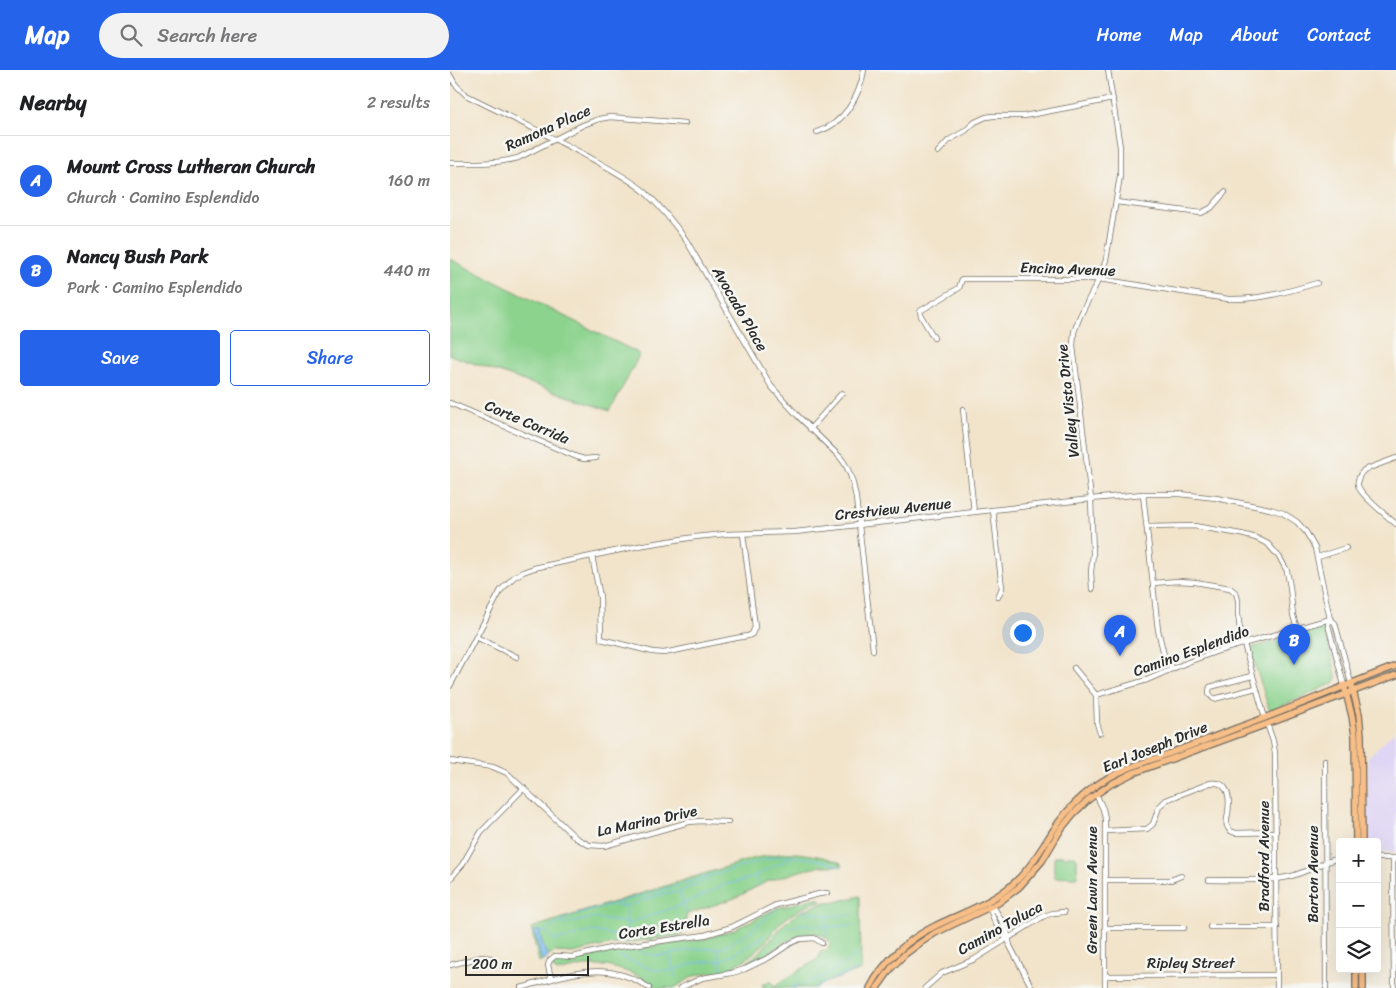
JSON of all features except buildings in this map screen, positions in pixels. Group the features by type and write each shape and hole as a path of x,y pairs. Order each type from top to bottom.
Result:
{"main road":[{"name":"Earl Joseph Drive","path":"1266,721 1351,682 1396,666"},
{"name":"Earl Joseph Drive","path":"870,988 889,962 909,942 933,927 1005,898 1026,881 1042,861 1068,821 1094,791 1133,773 1266,721 1350,693 1396,675"},
{"path":"1351,682 1350,693 1355,736 1356,838"},
{"path":"1344,685 1350,693 1360,721 1362,838"},
{"name":"Earl Joseph Drive","path":"877,988 899,960 920,943 989,904"},
{"path":"1356,973 1356,988"},
{"path":"1363,973 1363,988"}],"street":[{"path":"817,132 834,124 850,107 861,85 864,70"},
{"name":"Valley Vista Drive","path":"1092,589 1091,499 1073,346 1074,332 1099,279 1108,252 1120,176 1120,156 1108,70"},
{"name":"Avocado Place","path":"450,75 455,84 466,95 599,163 637,186 671,220 686,240 770,386 810,429 840,457 851,474 854,483 873,650"},
{"path":"938,152 949,140 965,131 975,122 986,117 1024,116 1113,99"},
{"name":"Ramona Place","path":"450,162 488,163 512,160 555,140 583,124 605,118 685,123"},
{"path":"1116,202 1201,213 1217,203 1225,192"},
{"name":"Encino Avenue","path":"934,338 920,311 960,288 962,279 1099,279 1236,300 1266,297 1317,284"},
{"path":"810,429 842,393"},
{"name":"Corte Corrida","path":"450,403 577,457 584,459 596,458"},
{"path":"964,409 974,512"},
{"path":"1396,458 1369,468 1362,472 1358,478 1360,490 1396,524"},
{"path":"1143,494 1161,644 1164,655 1173,669"},
{"name":"Crestview Avenue","path":"450,686 504,586 514,577 534,568 644,545 695,537 795,532 1143,494 1206,496 1279,512 1292,518 1304,529 1313,543 1318,557 1330,619 1328,625 1344,685"},
{"path":"993,510 1002,588 998,597"},
{"path":"1147,527 1194,526 1248,536 1268,544 1280,558 1287,571 1293,615 1297,629"},
{"path":"592,556 600,597 600,636 602,640 664,653 752,634 755,627 743,534"},
{"path":"1318,557 1346,548"},
{"name":"Bradford Avenue","path":"1153,583 1188,581 1230,588 1237,596 1238,620 1252,676 1273,741 1275,753 1277,988"},
{"name":"Crestview Avenue","path":"1330,619 1335,623 1351,682"},
{"name":"Camino Esplendido","path":"1096,695 1140,683 1204,656 1330,619"},
{"path":"476,637 516,658"},
{"path":"1074,668 1096,695 1097,723 1100,733"},
{"path":"1252,676 1210,687 1208,692 1214,699 1256,688"},
{"name":"Barton Avenue","path":"1325,760 1326,988"},
{"name":"La Marina Drive","path":"450,761 498,768 511,776 576,838 594,846 608,845 689,822 728,822"},
{"path":"1105,831 1147,829 1153,824 1157,811 1166,800 1213,783 1220,784 1227,792 1225,829 1236,833 1276,832"},
{"path":"450,879 462,866 481,832 524,788"},
{"name":"Green Lawn Avenue","path":"1094,791 1104,813 1105,988"},
{"path":"1381,858 1395,858 1394,988"},
{"path":"1209,880 1276,879 1300,873 1336,859"},
{"path":"1105,880 1171,880 1181,876"},
{"name":"Corte Estrella","path":"551,979 548,964 551,959 557,956 573,957 610,948 705,935 732,927 776,905 828,893"},
{"path":"989,904 999,916 1032,988"},
{"name":"Camino Toluca","path":"925,988 942,973 972,961 1044,916 1054,912 1064,912"},
{"path":"1210,927 1277,927"},
{"path":"1105,928 1184,928"},
{"path":"680,988 702,978 745,969 800,939 817,939 822,943"},
{"path":"450,965 482,957 491,958"},
{"path":"521,988 576,972 600,971 625,976 649,988"},
{"name":"Ripley Street","path":"1105,976 1277,975"}],"shaded area":[{"path":"1396,730 1396,852 1381,852 1381,838 1368,838 1368,757"}],"green space":[{"path":"450,259 640,354 610,411 450,355"},
{"path":"1319,628 1325,632 1337,678 1334,683 1273,710 1269,709 1251,652 1252,648"},
{"path":"786,853 822,857 841,863 842,866 822,866 800,871 766,882 735,898 687,914 682,935 608,945 573,953 555,952 544,961 539,962 531,928 755,858"},
{"path":"1056,856 1064,856 1066,858 1067,856 1075,856 1077,858 1077,876 1056,878 1054,876 1054,858"},
{"path":"860,896 861,970 824,983 817,988 764,988 762,985 771,981 774,986 818,959 821,951 828,949 830,945 828,939 813,933 798,936 741,967 760,952 783,925 801,911 826,902 832,903"},
{"path":"816,898 822,900 800,909 788,917 779,924 764,944 746,959 725,971 694,976 674,988 657,988 647,980 632,973 608,966 584,966 557,972 552,967 553,963 557,960 574,961 611,952 705,939 733,930 777,908"}],"water":[{"path":"539,930 544,949 549,955 542,962 534,931"}],"waterway":[{"path":"539,934 570,917 771,858 807,858 841,867"},
{"path":"560,923 566,924 591,918 629,923 684,904 724,885 751,878 790,859"},
{"path":"755,877 760,886"},
{"path":"616,906 627,906 662,894 678,892 709,879"},
{"path":"680,892 687,914"},
{"path":"625,907 629,943"},
{"path":"637,949 660,956 688,950 719,948 750,931 776,908"},
{"path":"803,911 832,916 852,915"},
{"path":"825,936 828,916"},
{"path":"784,928 802,924 829,927 853,926"},
{"path":"546,931 553,939 558,940 593,931 629,938"},
{"path":"619,956 651,969 666,971 694,963 722,960 764,936"},
{"path":"718,949 722,970"},
{"path":"790,988 824,977 859,953"},
{"path":"670,956 674,974 681,982"},
{"path":"814,988 858,969"}],"place":[{"name":"Mount Cross Lutheran Church","path":"1120,656"},
{"name":"Nancy Bush Park","path":"1294,665"}]}
